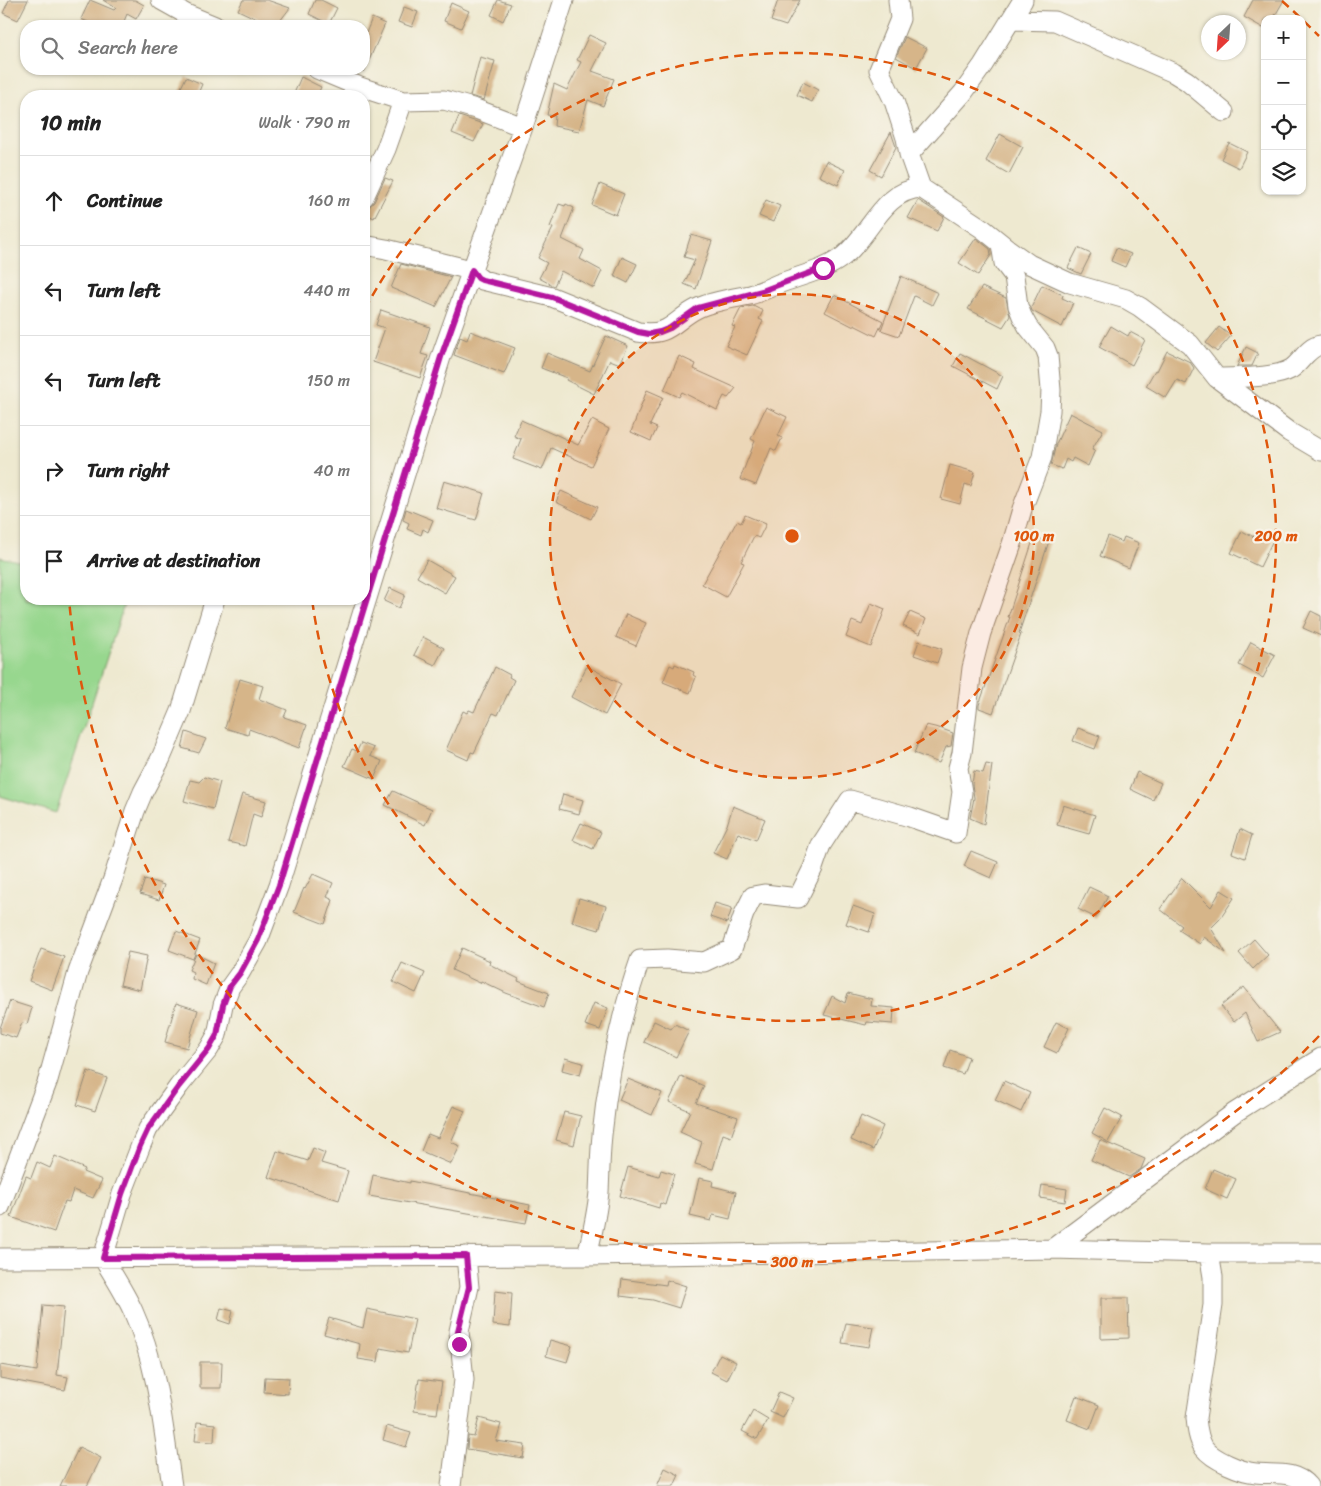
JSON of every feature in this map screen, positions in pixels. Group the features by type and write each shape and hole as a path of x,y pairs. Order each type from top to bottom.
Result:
{"street":[{"path":"162,0 200,20"},
{"path":"370,588 441,357 524,126 564,0"},
{"path":"898,0 900,19 878,70 894,101 921,188 983,229 1029,264 1070,284 1126,299 1140,307 1190,344 1217,378 1289,432 1321,450"},
{"path":"909,154 963,93 983,65 1023,0"},
{"path":"1011,20 1055,21 1174,73 1224,112"},
{"path":"332,75 369,90"},
{"path":"370,90 403,101 444,100 524,126"},
{"path":"370,185 386,149 403,101"},
{"path":"370,247 386,248 472,270 482,280 552,297 638,332 649,334 670,328 698,308 762,291 823,268 841,258 852,248 885,206 906,190 921,188"},
{"path":"587,1256 597,1211 603,1129 616,1038 640,960 667,959 704,962 732,949 744,914 753,896 764,894 798,898 813,868 821,845 850,800 910,817 956,833 962,792 958,768 962,753 972,668 981,633 1022,510 1042,457 1050,411 1051,390 1048,356 1045,348 1028,327 1022,316 1018,306 1014,276 1004,263 1001,244"},
{"path":"1217,378 1282,372 1292,368 1304,355 1321,345"},
{"path":"0,1207 48,1080 78,972 143,792 161,758 181,711 214,605"},
{"path":"172,1486 160,1404 149,1353 133,1310 103,1258 122,1194 148,1129 209,1049 217,1035 223,1005 230,986 240,973 258,940 279,885 365,605"},
{"path":"1052,1249 1234,1113 1321,1058"},
{"path":"0,1258 587,1256 1052,1249 1209,1254 1321,1254"},
{"path":"1209,1254 1213,1277 1213,1305 1196,1418 1198,1434 1204,1448 1230,1466 1256,1473 1277,1473 1294,1476 1308,1486"},
{"path":"451,1486 464,1380 458,1331 469,1287 466,1256"}],"green space":[{"path":"0,557 20,562 20,605 124,605 56,813 0,796"}],"building":[{"path":"9,0 28,0 18,20 3,13"},
{"path":"90,0 114,10 116,8 103,0 135,0 144,5 136,19 127,14 124,20 81,19"},
{"path":"243,0 267,0 290,8 281,20 259,20 238,10"},
{"path":"315,0 321,0 337,8 331,20 321,20 309,14"},
{"path":"498,0 511,4 503,21 491,15"},
{"path":"778,0 800,0 786,26 771,21"},
{"path":"1253,0 1284,0 1275,15 1261,15 1261,27 1246,18 1245,15"},
{"path":"451,3 469,11 461,28 444,21"},
{"path":"404,7 418,12 412,27 398,22"},
{"path":"372,18 385,24 370,58 370,23"},
{"path":"589,35 606,43 592,71 614,79 603,106 588,100 579,131 554,126 555,116 547,115 554,84 567,90 581,62 577,60"},
{"path":"905,37 927,48 916,68 896,57"},
{"path":"480,57 495,61 484,100 470,96"},
{"path":"186,77 202,84 200,90 180,90"},
{"path":"301,77 321,87 320,90 296,90"},
{"path":"803,82 818,90 812,102 797,95"},
{"path":"459,116 483,124 474,142 452,133"},
{"path":"891,132 896,147 881,176 870,170"},
{"path":"1000,134 1023,147 1009,174 986,161"},
{"path":"1229,143 1247,152 1239,168 1221,159"},
{"path":"826,161 845,170 838,185 819,176"},
{"path":"385,178 393,181 374,218 370,216 370,205 374,202"},
{"path":"600,184 624,194 616,215 592,205"},
{"path":"766,200 780,206 773,222 759,216"},
{"path":"918,200 944,217 937,231 908,218"},
{"path":"559,204 565,206 566,204 574,208 562,239 584,250 580,259 602,271 594,288 561,271 554,286 539,278 547,263 538,258 553,228 550,227"},
{"path":"691,235 712,241 696,289 684,284 695,260 684,257"},
{"path":"976,238 990,249 991,255 978,275 959,263"},
{"path":"1078,248 1091,254 1081,274 1068,268"},
{"path":"1116,248 1131,254 1125,267 1111,261"},
{"path":"622,257 637,264 628,283 614,276"},
{"path":"401,264 451,277 436,307 391,288"},
{"path":"901,276 938,293 932,305 914,296 899,336 881,330"},
{"path":"1042,285 1063,295 1062,298 1073,303 1062,327 1032,311 1031,308"},
{"path":"982,287 1006,298 1010,316 1003,327 968,309"},
{"path":"834,295 883,321 876,336 825,312"},
{"path":"753,306 763,311 759,319 763,321 747,355 726,346 735,327 732,326 741,308"},
{"path":"381,310 430,327 421,354 428,356 420,378 373,362 385,328 376,325"},
{"path":"1111,326 1128,336 1130,332 1145,340 1132,365 1099,347"},
{"path":"1219,327 1231,336 1217,352 1206,343"},
{"path":"470,331 515,348 504,374 454,355 460,337 467,340"},
{"path":"606,336 628,346 620,364 610,360 594,394 566,380 567,378 541,368 547,353 590,371"},
{"path":"1246,347 1258,353 1252,366 1237,366"},
{"path":"1167,351 1190,362 1194,368 1186,384 1177,380 1166,398 1146,386 1155,370 1157,371"},
{"path":"960,353 1003,376 997,389 953,366"},
{"path":"679,356 696,364 694,369 736,388 728,398 724,396 717,410 682,392 679,397 664,390"},
{"path":"647,390 663,397 650,425 657,428 651,441 631,432"},
{"path":"766,407 787,417 778,436 782,438 776,451 771,448 756,485 740,479 755,441 751,439"},
{"path":"1070,413 1103,430 1092,449 1095,450 1088,466 1073,458 1071,462 1066,459 1062,469 1051,465 1056,444"},
{"path":"521,420 578,445 592,420 609,429 591,466 551,448 542,470 513,459 521,439 514,436"},
{"path":"950,465 975,472 971,486 965,484 960,504 941,499"},
{"path":"444,481 484,493 476,520 436,508"},
{"path":"561,491 597,507 591,519 556,502"},
{"path":"406,509 433,520 428,532 423,529 421,535 407,529 409,523 403,520"},
{"path":"745,515 766,524 759,538 754,536 741,562 744,563 726,597 702,584 737,521 741,523"},
{"path":"1242,531 1254,537 1256,532 1273,540 1260,567 1231,553"},
{"path":"1108,536 1122,542 1124,537 1139,543 1129,568 1100,556"},
{"path":"1034,537 1049,541 1019,633 1021,634 993,713 979,708 979,705 1010,617 1008,617"},
{"path":"427,560 455,576 445,593 417,577"},
{"path":"390,588 405,595 399,608 384,601"},
{"path":"871,603 885,609 871,647 846,637 852,621 862,625"},
{"path":"1311,611 1321,616 1321,636 1303,628"},
{"path":"910,612 926,619 920,634 903,626"},
{"path":"626,614 646,623 636,646 616,637"},
{"path":"423,637 444,648 435,665 414,655"},
{"path":"919,641 942,649 937,663 914,655"},
{"path":"1251,642 1275,655 1263,678 1239,665"},
{"path":"675,664 694,672 693,675 696,677 690,693 663,682 670,665 674,667"},
{"path":"587,666 621,684 605,715 571,697"},
{"path":"495,667 510,675 509,677 514,680 498,715 493,713 474,753 471,752 468,760 446,750 463,711 467,713 469,710 474,712"},
{"path":"240,679 263,686 259,699 287,710 284,717 307,725 299,748 249,729 248,735 225,728"},
{"path":"926,725 953,733 951,746 946,747 939,763 914,753"},
{"path":"1078,728 1100,736 1095,749 1073,741"},
{"path":"186,732 206,739 199,753 182,748"},
{"path":"361,743 374,748 370,756 382,761 374,779 344,766 352,749 357,751"},
{"path":"986,764 992,765 984,824 970,818 974,798 972,784 974,771 983,773"},
{"path":"1137,772 1161,783 1153,800 1130,789"},
{"path":"204,777 220,782 213,809 184,801 190,780 199,782"},
{"path":"393,791 432,809 425,825 385,805"},
{"path":"242,794 266,801 261,817 253,814 245,846 228,842"},
{"path":"563,794 583,800 579,814 559,809"},
{"path":"1063,805 1095,815 1089,834 1057,825"},
{"path":"733,806 765,819 756,840 738,833 727,859 713,853 727,825"},
{"path":"581,823 601,832 593,849 573,840"},
{"path":"1240,829 1252,835 1245,858 1232,853"},
{"path":"971,851 998,862 991,878 964,866"},
{"path":"313,874 333,883 327,897 333,900 325,924 294,912 304,888"},
{"path":"1182,878 1211,907 1221,890 1234,898 1220,919 1211,928 1226,953 1204,937 1200,944 1179,930 1182,926 1160,909"},
{"path":"145,879 164,885 159,900 140,894"},
{"path":"1089,887 1108,896 1096,918 1078,909"},
{"path":"579,898 606,906 599,930 572,922"},
{"path":"715,903 732,908 727,923 710,917"},
{"path":"853,906 875,914 869,932 846,924"},
{"path":"176,931 200,940 193,959 169,950"},
{"path":"1254,939 1268,955 1253,969 1239,953"},
{"path":"462,948 490,961 489,964 519,979 518,981 549,993 544,1007 506,993 481,981 480,983 452,970"},
{"path":"41,949 64,957 52,990 29,981"},
{"path":"128,952 147,956 140,990 120,985"},
{"path":"196,954 214,963 206,985 192,979 193,972 189,970"},
{"path":"402,963 425,973 416,993 393,982"},
{"path":"1244,987 1280,1032 1258,1042 1245,1013 1234,1022 1221,1006"},
{"path":"848,993 872,999 871,1006 894,1008 893,1024 867,1022 866,1025 824,1015 832,996 845,1003"},
{"path":"10,1001 32,1008 27,1024 22,1023 16,1038 0,1033"},
{"path":"176,1003 198,1010 187,1048 165,1042"},
{"path":"594,1003 608,1008 600,1030 585,1025"},
{"path":"654,1021 671,1029 675,1024 689,1031 676,1057 644,1042"},
{"path":"1056,1022 1069,1028 1057,1053 1044,1047"},
{"path":"950,1050 969,1057 963,1074 944,1068"},
{"path":"565,1058 583,1063 580,1075 562,1070"},
{"path":"88,1071 107,1078 95,1111 77,1105"},
{"path":"681,1076 704,1086 696,1103 738,1117 731,1137 723,1134 713,1169 695,1164 702,1142 680,1132 690,1111 669,1102"},
{"path":"628,1079 662,1093 652,1115 619,1100"},
{"path":"1004,1081 1030,1093 1021,1112 995,1100"},
{"path":"453,1106 465,1111 451,1142 460,1146 451,1164 421,1151 428,1134 438,1138"},
{"path":"1105,1108 1122,1117 1108,1142 1092,1133"},
{"path":"564,1112 581,1116 574,1145 556,1140"},
{"path":"861,1116 883,1126 873,1150 851,1140"},
{"path":"1100,1140 1145,1159 1141,1169 1129,1177 1091,1160"},
{"path":"313,1148 325,1153 321,1163 348,1171 339,1200 268,1177 277,1151 308,1161"},
{"path":"55,1156 85,1169 83,1172 102,1180 93,1198 73,1190 69,1202 65,1201 54,1232 11,1217 26,1176 31,1178 37,1162 50,1168"},
{"path":"628,1167 659,1176 661,1170 674,1174 665,1205 660,1203 659,1208 620,1196"},
{"path":"1213,1169 1236,1179 1227,1199 1205,1189"},
{"path":"373,1175 530,1205 526,1223 369,1196"},
{"path":"699,1178 713,1181 712,1186 736,1192 730,1219 713,1215 711,1221 690,1216"},
{"path":"1042,1185 1067,1189 1065,1202 1040,1198"},
{"path":"622,1279 666,1285 667,1280 686,1286 679,1308 653,1300 620,1296"},
{"path":"495,1291 512,1293 510,1327 493,1325"},
{"path":"1101,1298 1128,1298 1129,1338 1101,1339"},
{"path":"43,1305 64,1307 57,1375 68,1377 65,1390 0,1378 0,1365 37,1371"},
{"path":"221,1308 233,1311 230,1324 218,1320"},
{"path":"367,1309 415,1319 408,1353 380,1348 378,1362 358,1359 360,1344 324,1334 329,1318 363,1328"},
{"path":"846,1323 873,1327 869,1347 842,1343"},
{"path":"550,1340 572,1346 567,1362 546,1356"},
{"path":"720,1354 736,1362 727,1380 711,1372"},
{"path":"200,1362 222,1362 221,1388 200,1388"},
{"path":"265,1377 289,1378 288,1394 264,1392"},
{"path":"419,1379 442,1382 437,1414 414,1411"},
{"path":"779,1392 793,1398 783,1418 770,1412"},
{"path":"1076,1396 1099,1405 1090,1429 1067,1420"},
{"path":"753,1411 768,1420 757,1439 742,1431"},
{"path":"479,1418 501,1424 496,1441 525,1445 523,1458 467,1449 468,1436 474,1437"},
{"path":"197,1422 215,1424 214,1442 195,1441"},
{"path":"387,1426 411,1433 406,1447 383,1440"},
{"path":"79,1447 101,1458 87,1486 60,1486"},
{"path":"665,1468 679,1475 674,1486 657,1486"}],"route":[{"path":"459,1344 458,1331 469,1287 466,1256 103,1258 122,1194 148,1129 209,1049 217,1035 223,1005 230,986 240,973 258,940 279,885 441,357 472,270 482,280 552,297 638,332 649,334 670,328 698,308 762,291 823,268"}]}
